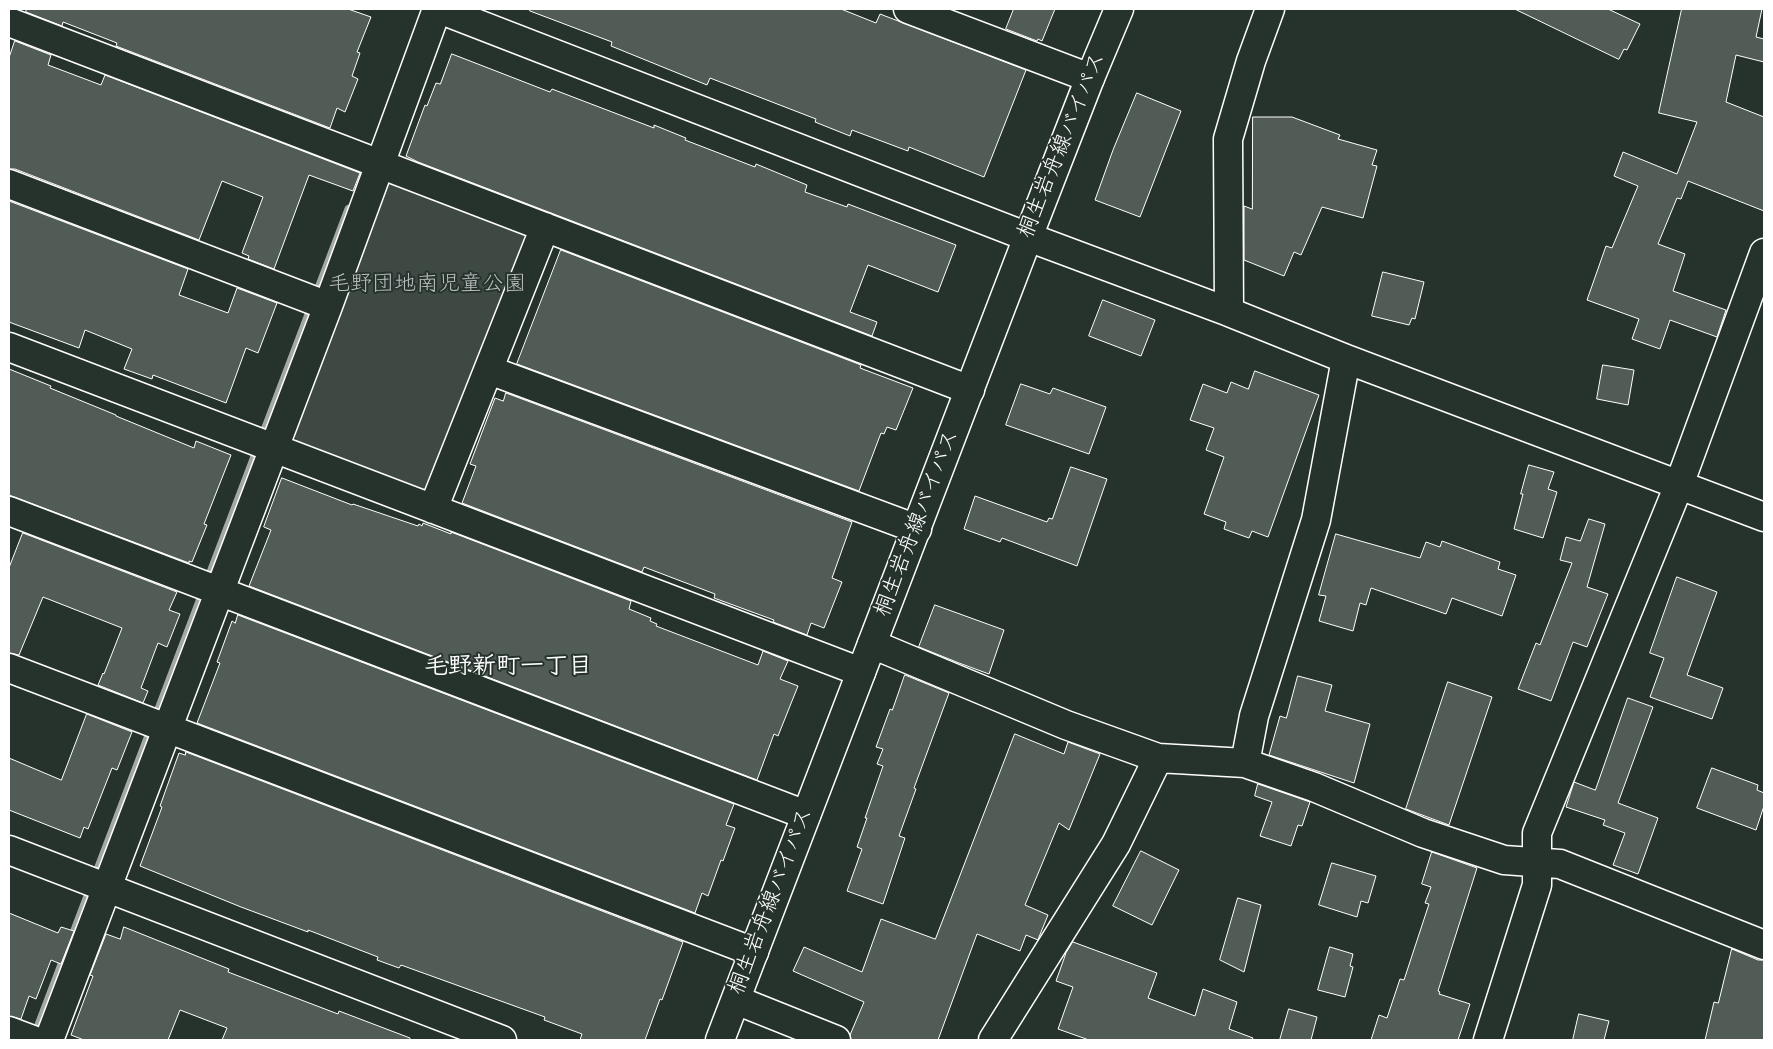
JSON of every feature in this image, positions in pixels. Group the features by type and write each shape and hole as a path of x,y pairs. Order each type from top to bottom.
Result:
{"street":[{"path":"48,1040 381,166 438,9 1764,518"},
{"path":"908,9 1090,78"},
{"name":"桐生岩舟線バイパス","path":"720,1040 1028,237 1119,9"},
{"path":"1229,312 1228,139 1251,61 1270,9"},
{"path":"9,22 970,390"},
{"path":"9,184 328,306"},
{"path":"433,509 545,227"},
{"path":"1488,1040 1537,885 1537,833 1679,485 1764,253"},
{"path":"9,347 861,672"},
{"path":"1245,762 1254,716 1316,520 1346,359"},
{"path":"489,370 917,529"},
{"path":"9,511 806,816"},
{"path":"872,644 1066,725 1158,758 1245,762 1314,787 1423,833 1504,860 1560,864 1764,945"},
{"path":"9,668 754,952"},
{"path":"993,1040 1116,844 1158,758"},
{"path":"9,850 502,1040"},
{"path":"736,1000 836,1040"},
{"path":"9,1031 33,1040"}],"green space":[{"name":"毛野団地南児童公園","path":"392,183 524,232 527,242 429,491 417,493 300,448 291,429 383,187"}],"building":[{"path":"27,9 348,9 371,17 357,52 360,53 352,76 358,79 345,112 337,108 330,128 116,46 117,43 63,22 62,26 26,12"},
{"path":"530,9 841,9 876,23 880,14 1026,70 984,177 909,147 908,151 852,130 850,136 815,122 816,119 710,78 707,85 611,46 612,42 530,11"},
{"path":"1014,9 1055,9 1042,41 1038,39 1037,41 1006,29"},
{"path":"1515,9 1608,9 1640,24 1627,50 1624,49 1619,59"},
{"path":"1682,9 1762,9 1756,37 1764,39 1764,62 1736,55 1726,102 1764,117 1764,211 1688,181 1681,199 1677,198 1658,244 1685,254 1673,291 1726,310 1717,337 1670,320 1660,349 1632,339 1639,319 1587,300 1606,246 1612,248 1638,186 1614,176 1623,152 1677,174 1697,122 1659,113"},
{"path":"15,41 51,55 48,65 101,85 105,75 360,173 353,191 309,175 274,269 248,259 249,256 242,253 263,197 222,181 199,240 15,169 9,169 9,58"},
{"path":"452,54 550,92 552,89 654,128 654,125 686,138 685,140 755,167 756,164 807,185 805,192 847,207 848,204 956,245 938,292 868,265 850,312 877,322 872,336 418,162 406,156 425,105 427,106 436,83 440,84"},
{"path":"1137,93 1181,111 1140,217 1095,200 1113,150"},
{"path":"1253,117 1292,117 1340,135 1338,139 1377,150 1372,165 1377,166 1363,218 1322,207 1301,255 1294,252 1284,276 1244,260 1244,206 1252,209"},
{"path":"9,201 188,269 179,295 228,313 237,288 277,303 258,353 246,348 226,403 153,375 152,379 124,369 132,349 85,330 79,348 9,322"},
{"path":"561,250 861,365 860,368 913,388 896,430 887,427 884,434 881,433 859,491 517,364"},
{"path":"1383,272 1424,282 1415,319 1412,318 1409,325 1372,316"},
{"path":"1103,300 1155,320 1141,356 1089,336"},
{"path":"1603,365 1634,370 1628,405 1597,399"},
{"path":"9,369 194,448 196,441 231,455 204,524 207,525 192,562 189,561 189,563 9,495"},
{"path":"1255,371 1319,395 1268,537 1252,531 1249,538 1224,529 1226,522 1204,514 1224,457 1206,450 1214,428 1190,420 1203,384 1227,393 1231,382 1248,389"},
{"path":"1021,384 1050,394 1053,388 1106,407 1089,454 1006,425"},
{"path":"506,393 852,522 832,578 842,582 824,628 811,623 807,635 773,622 774,620 714,598 715,594 644,567 642,572 462,503 476,466 470,464 495,398 503,401"},
{"path":"1529,465 1554,472 1548,489 1557,492 1543,538 1514,529"},
{"path":"1071,467 1107,479 1077,566 1002,538 1000,542 964,529 975,496 1047,522 1049,518 1052,519"},
{"path":"282,478 352,505 418,526 419,524 422,526 423,523 451,534 451,532 631,601 629,609 651,618 650,621 657,624 656,626 758,665 763,651 788,661 780,679 798,686 778,736 774,734 757,780 249,586 271,530 264,527"},
{"path":"1589,519 1605,524 1587,587 1608,594 1587,647 1573,642 1551,701 1518,689 1536,643 1540,645 1572,563 1560,560 1566,537 1580,541"},
{"path":"23,533 177,592 169,610 180,614 167,647 158,643 141,688 148,691 143,703 98,685 122,628 43,597 19,655 9,653 9,568"},
{"path":"1336,534 1420,558 1426,542 1440,547 1442,541 1500,562 1498,569 1516,575 1502,616 1452,598 1446,614 1371,588 1366,605 1360,603 1353,631 1319,621 1326,596 1319,595"},
{"path":"1677,577 1717,592 1687,675 1723,688 1712,719 1650,697 1664,658 1650,653"},
{"path":"935,605 1004,630 989,674 919,647"},
{"path":"238,615 734,804 726,825 735,828 708,896 702,893 695,913 197,723 220,663 217,662 232,621 235,623"},
{"path":"905,675 949,693 914,788 916,789 899,836 905,838 883,904 847,891 862,849 857,847 867,818 865,818 883,766 877,764 883,749 876,747"},
{"path":"1298,676 1332,685 1325,711 1370,724 1354,783 1269,755 1280,716 1286,718"},
{"path":"1448,682 1492,697 1449,825 1406,809"},
{"path":"1628,698 1653,707 1618,803 1658,818 1638,874 1613,865 1625,833 1603,825 1605,820 1566,807 1574,782 1595,790"},
{"path":"87,714 132,732 117,770 112,768 88,829 84,827 80,838 9,810 9,758 61,780"},
{"path":"1015,734 1064,754 1068,742 1100,754 1069,830 1059,823 1025,905 1048,915 1038,940 1026,935 1020,951 977,934 938,1040 851,1040 850,1035 864,1002 793,971 804,947 862,972 881,919 935,939"},
{"path":"186,752 683,942 645,1040 580,1040 582,1034 544,1020 545,1017 401,965 399,968 377,960 378,957 241,907 140,866 162,807 160,806 179,753 185,755"},
{"path":"1712,768 1758,785 1757,790 1764,793 1764,806 1756,830 1697,808"},
{"path":"1258,784 1310,802 1302,826 1298,825 1291,846 1260,836 1272,802 1255,796"},
{"path":"1141,851 1179,870 1152,925 1113,906"},
{"path":"1432,852 1477,868 1438,991 1440,992 1439,994 1470,1004 1458,1040 1371,1040 1379,1015 1387,1018 1400,979 1404,980 1429,904 1425,903 1431,887 1422,884"},
{"path":"1332,863 1376,876 1368,903 1361,901 1357,917 1319,905"},
{"path":"1238,898 1261,905 1244,972 1220,960"},
{"path":"9,913 58,933 61,927 74,931 61,964 51,960 36,999 29,996 21,1019 9,1016"},
{"path":"124,927 229,969 228,972 338,1014 339,1011 410,1038 410,1040 222,1040 227,1028 180,1010 168,1040 84,1040 71,1035 93,976 90,975 106,934 120,939"},
{"path":"1073,942 1157,973 1148,998 1195,1016 1203,989 1237,1002 1229,1029 1253,1038 1252,1040 1089,1040 1058,1029 1073,987 1056,981 1066,953"},
{"path":"1330,947 1353,954 1350,966 1353,967 1345,997 1318,990"},
{"path":"1732,949 1758,960 1764,960 1764,1040 1705,1040 1714,1002 1718,1003"},
{"path":"1289,1009 1317,1017 1311,1040 1280,1040"},
{"path":"1579,1014 1609,1021 1604,1040 1573,1040"}],"waterway":[{"path":"34,1038 349,209"}],"district":[{"name":"毛野新町一丁目","path":"508,669"}]}
